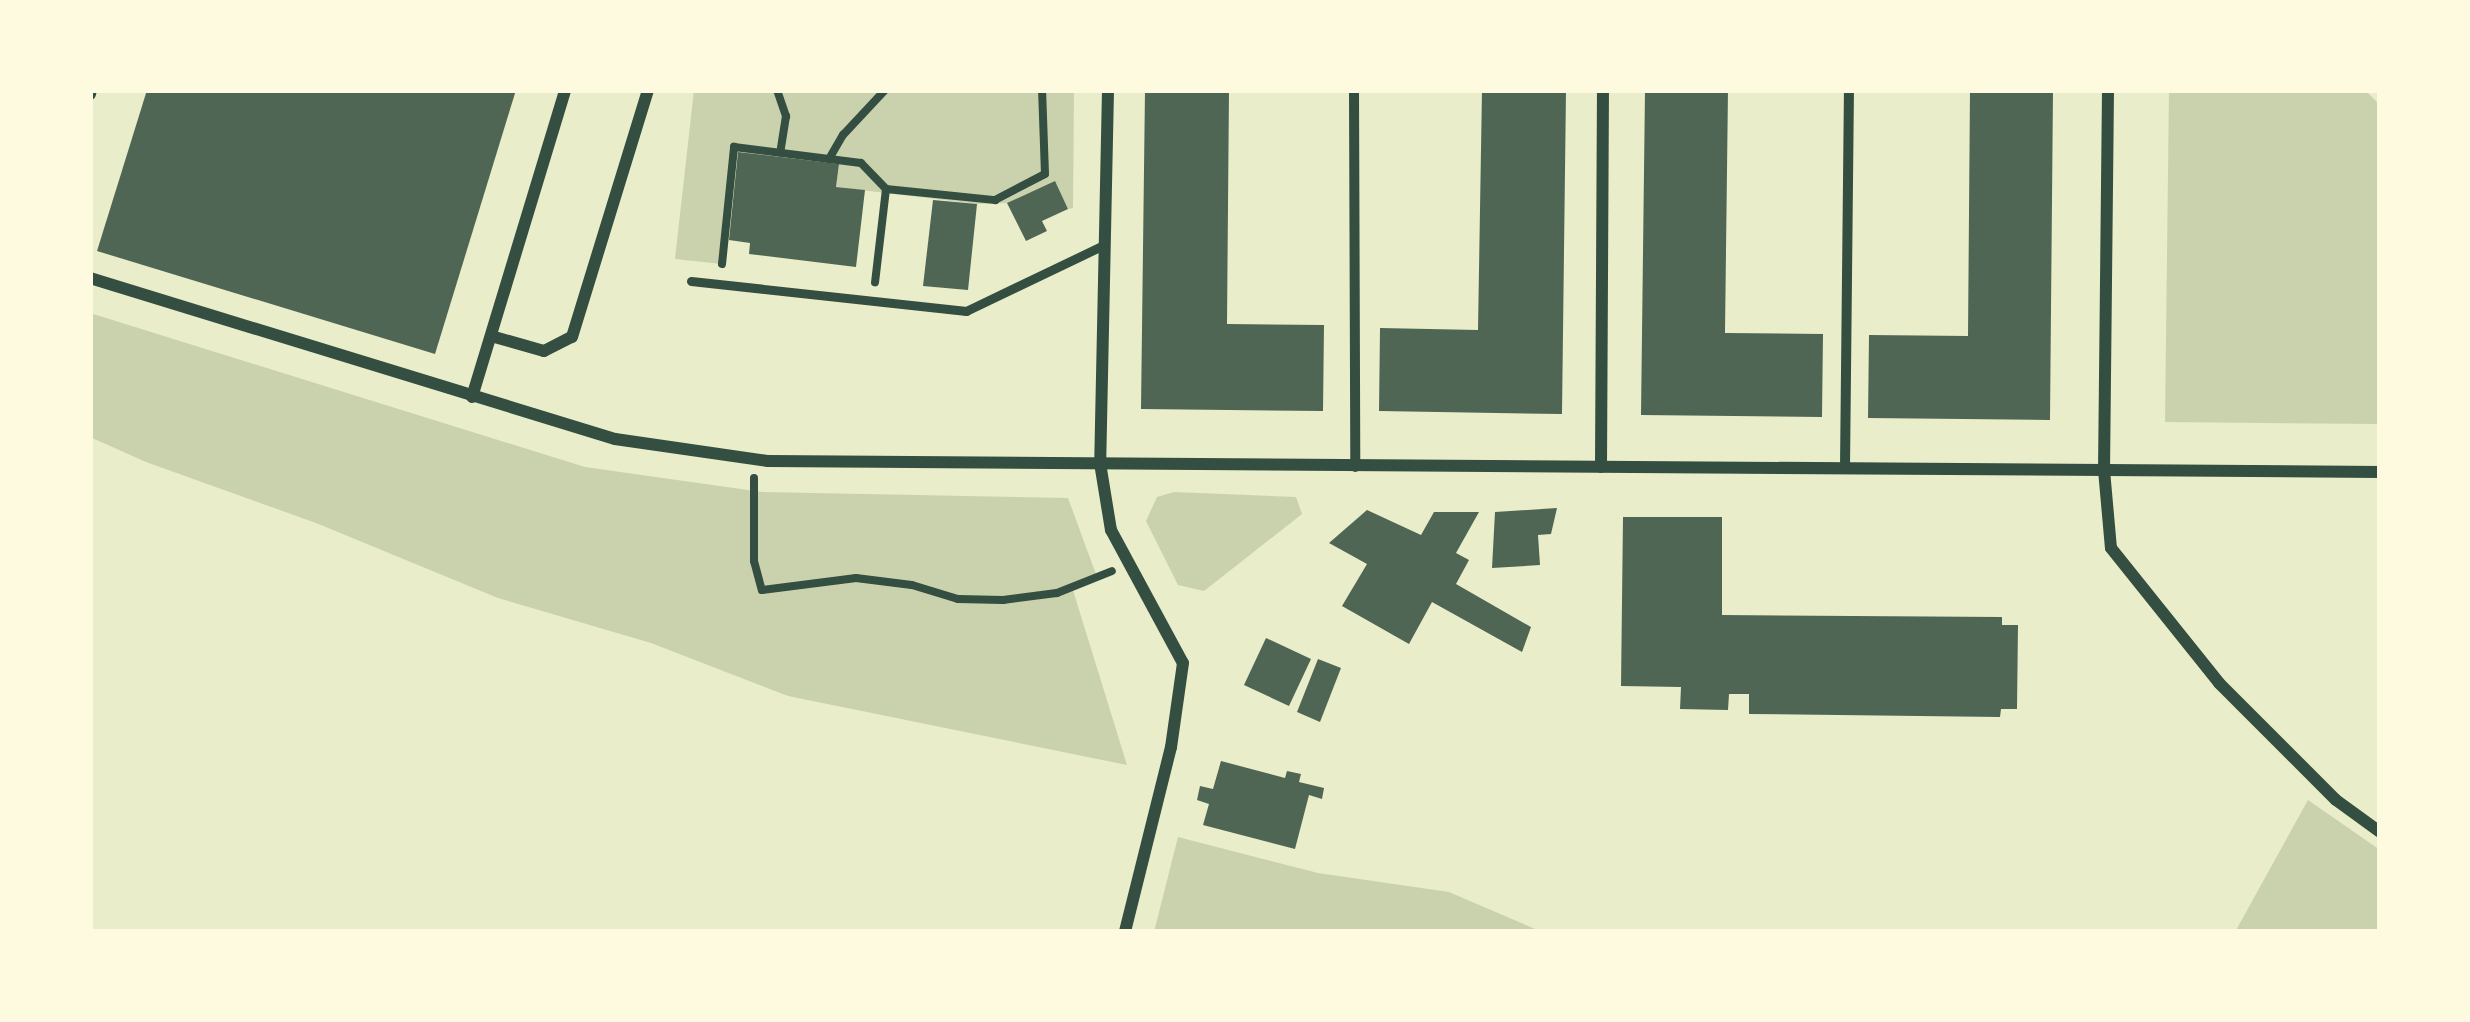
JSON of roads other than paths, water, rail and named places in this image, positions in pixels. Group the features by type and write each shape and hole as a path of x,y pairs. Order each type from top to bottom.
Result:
{"street":[{"path":"472,397 565,90"},
{"path":"491,336 544,351 572,337 649,90"},
{"path":"1108,90 1100,463 1111,530 1183,663 1172,747 1125,932"},
{"path":"1354,90 1355,467"},
{"path":"1601,466 1604,90"},
{"path":"1844,468 1849,90"},
{"path":"2108,90 2104,470 2110,548 2219,682 2336,800 2380,832"},
{"path":"90,278 615,439 754,460 2380,472"}],"lane":[{"path":"692,281 966,311 1104,245"}]}
